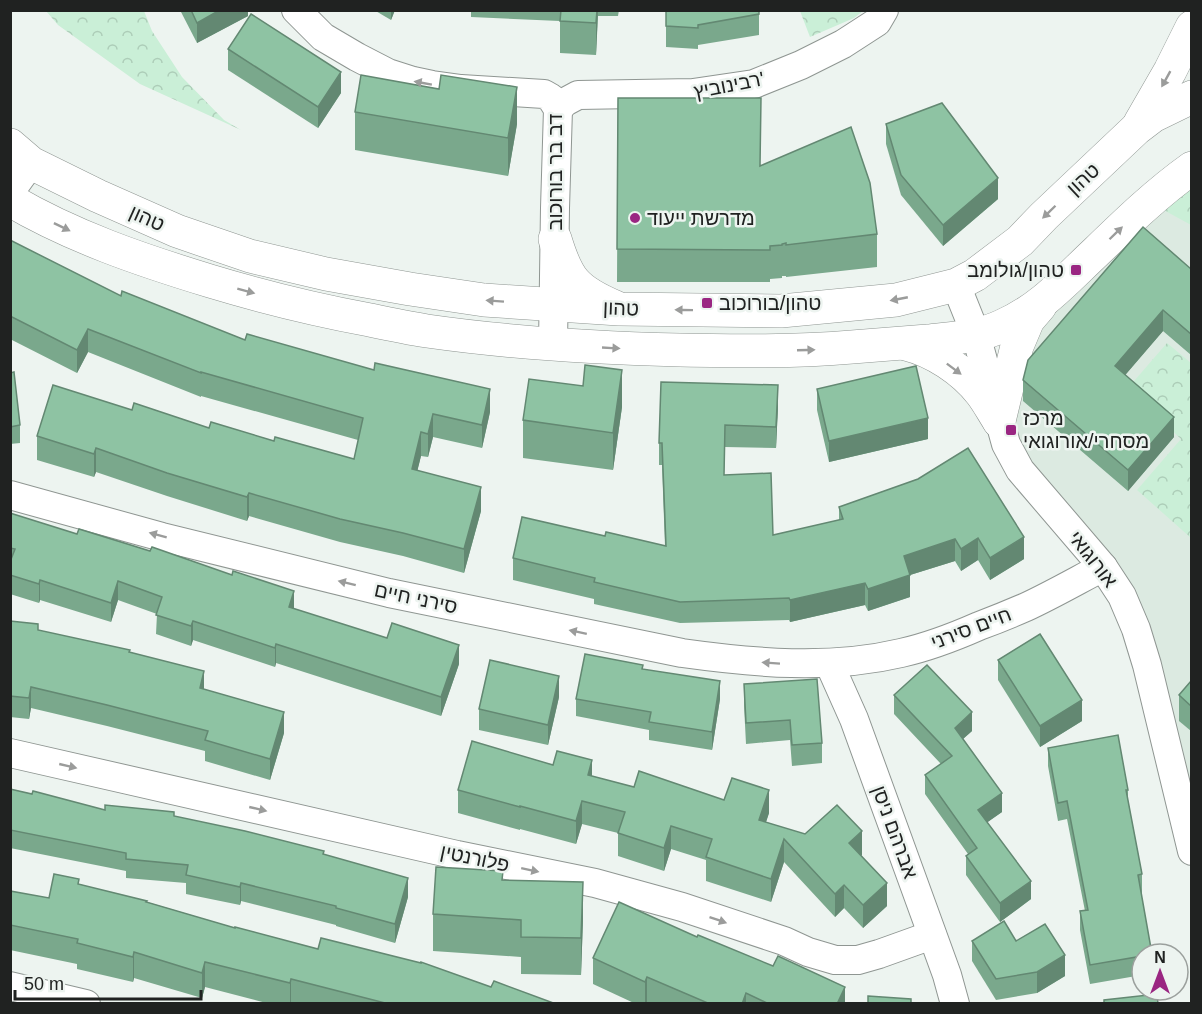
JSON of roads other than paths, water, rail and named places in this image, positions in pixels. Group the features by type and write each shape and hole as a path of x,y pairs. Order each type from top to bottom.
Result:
{"main road":[{"path":"1136,129 1170,71 1191,27"},
{"name":"טהון","path":"21,154 98,196 177,231 250,256 326,274 484,300 619,309 781,311 896,300 956,285 975,275 1020,241 1136,129 1153,116 1191,97"},
{"name":"טהון","path":"10,200 78,235 160,266 312,309 424,331 553,345 632,349 788,351 976,335 1002,326 1044,302 1163,189 1191,168"},
{"path":"555,239 562,263 578,286 589,295 619,309"},
{"path":"999,421 1017,346 1028,320 1044,302"},
{"path":"902,343 931,353 950,365 980,392 999,421"}],"street":[{"name":"דב בר בורוכוב","path":"296,10 323,37 388,73 412,81 461,89 544,94 551,98 558,109 553,345"},
{"name":"רבינוביץ'","path":"558,109 578,95 693,93 754,84 801,65 843,44 877,22 884,10"},
{"path":"10,192 21,154"},
{"name":"אורוגואי","path":"956,285 976,335 1006,444 1020,470 1103,567 1122,597 1136,629 1149,672 1191,851"},
{"name":"סירני חיים","path":"10,495 162,537 389,593 682,653 786,664 829,663"},
{"name":"חיים סירני","path":"829,663 901,653 950,639 1028,606 1103,567"},
{"name":"אברהם ניסן","path":"829,663 854,718 955,1004"},
{"name":"פלורנטין","path":"10,753 457,855 595,883 682,907 835,960 858,960 932,935"},
{"path":"10,986 86,1004"}],"place":[{"name":"מדרשת ייעוד","path":"635,218"},
{"name":"טהון/גולומב","path":"1076,270"},
{"name":"טהון/בורוכוב","path":"707,303"},
{"name":"מרכז מסחרי/אורוגואי","path":"1011,430"}]}
